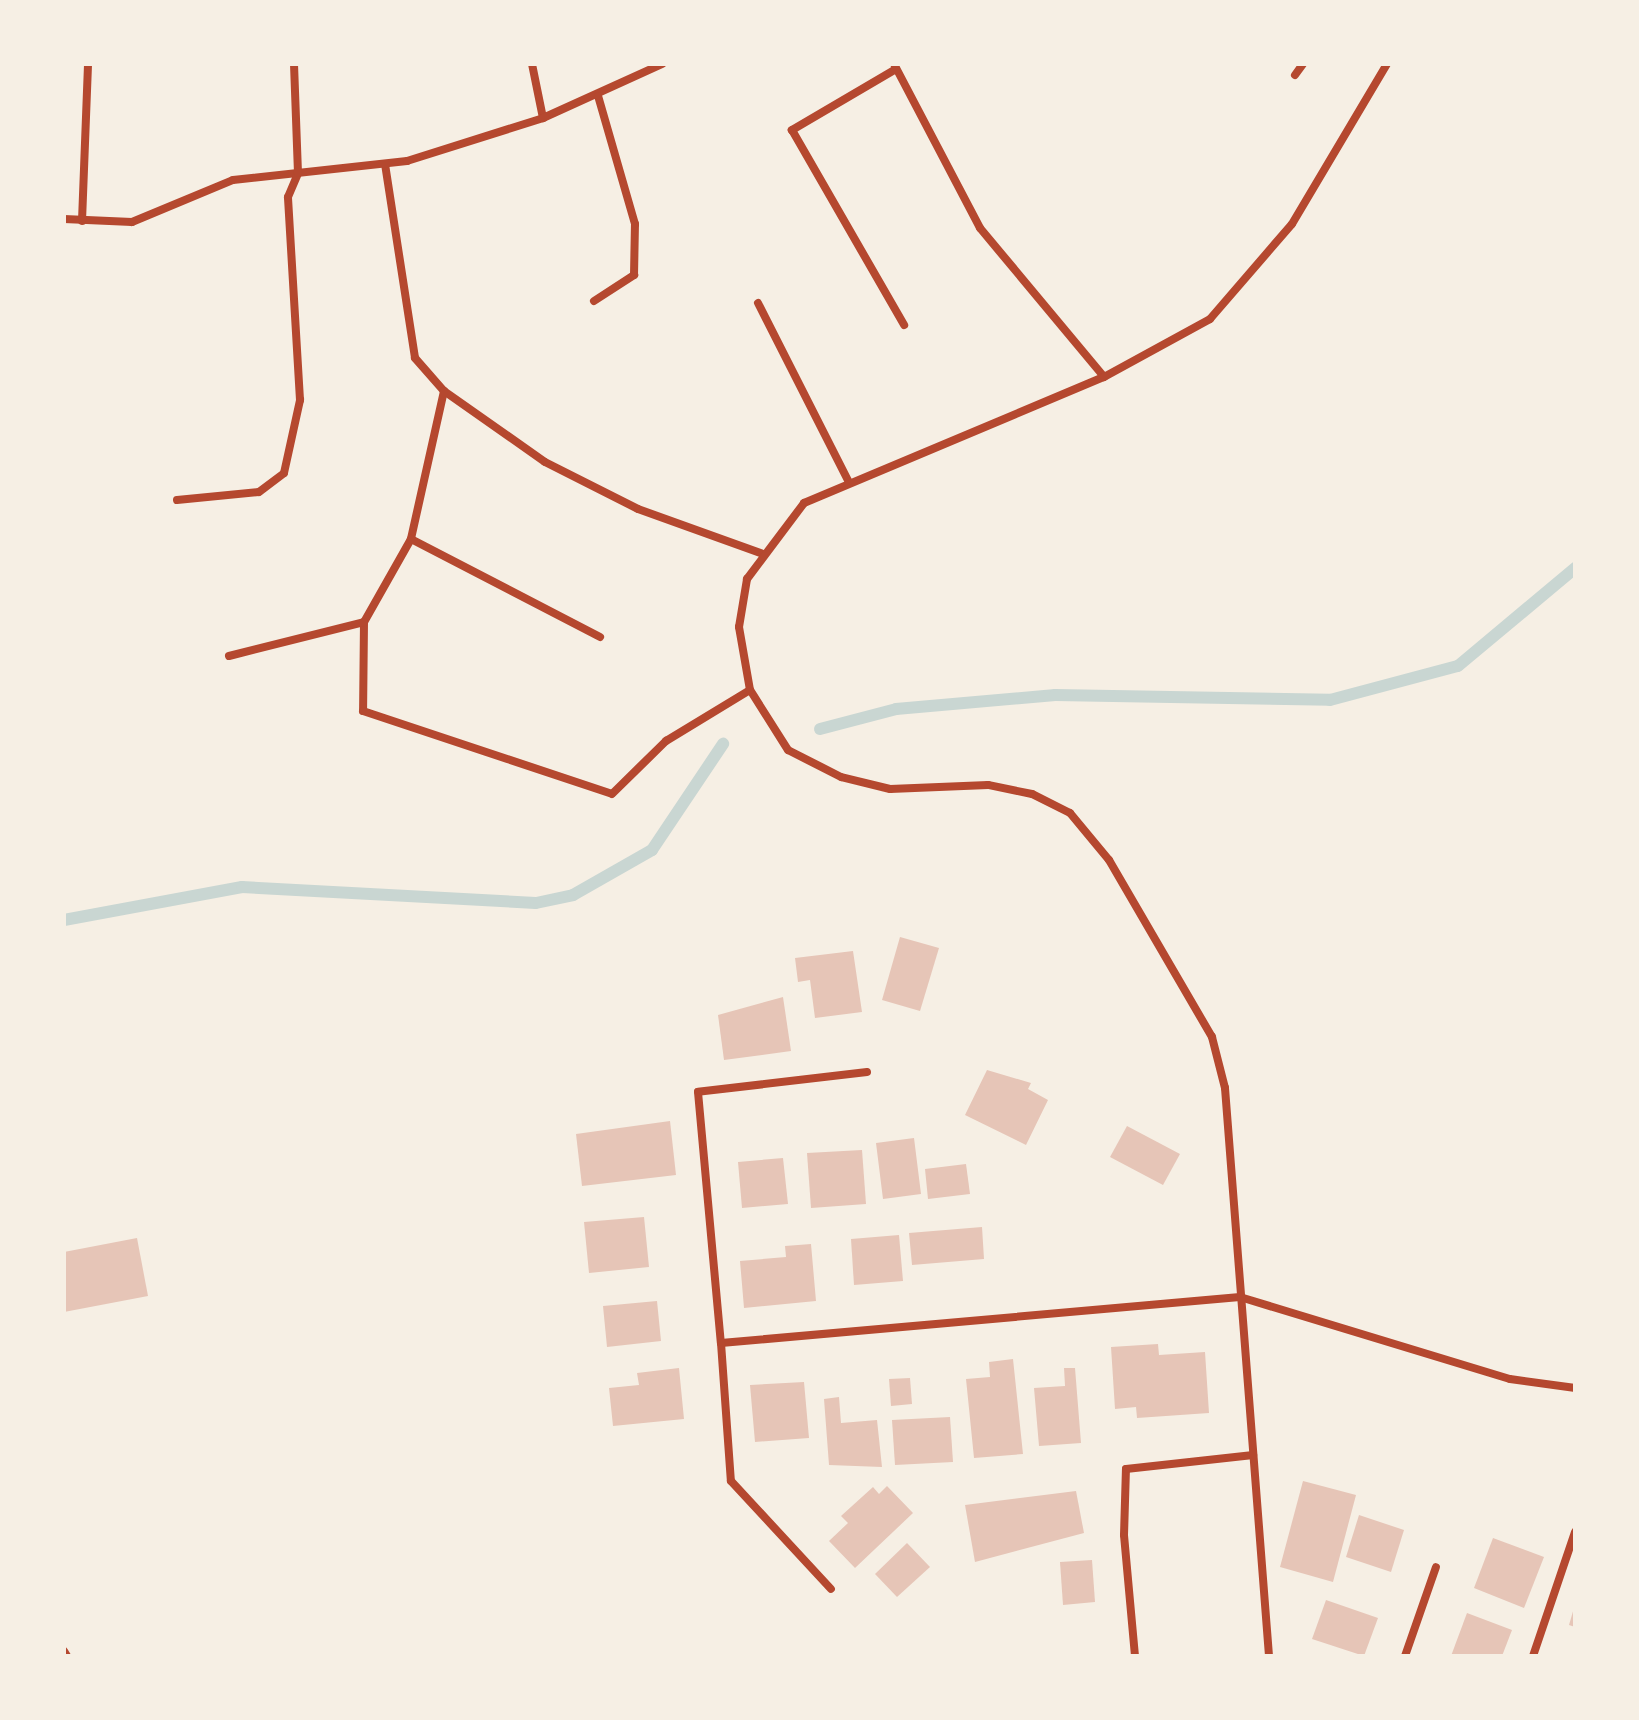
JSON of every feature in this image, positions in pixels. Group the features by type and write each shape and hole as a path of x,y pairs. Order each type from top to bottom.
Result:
{"street":[{"path":"82,221 88,64"},
{"path":"177,500 259,492 284,473 300,400 288,197 298,173 294,64"},
{"path":"532,64 543,118"},
{"path":"64,219 132,222 233,180 385,164 543,118 598,96 662,64"},
{"path":"1295,75 1303,64"},
{"path":"1272,1655 1253,1455 1225,1088 1212,1037 1109,860 1070,813 1032,794 988,785 890,789 841,777 788,750 750,690 739,627 747,579 804,503 1104,377 1210,319 1253,273 1292,224 1387,64"},
{"path":"904,325 792,130 895,67 980,228 1104,377"},
{"path":"594,301 634,275 635,224 598,96"},
{"path":"385,164 415,358 444,391 585,482 763,554"},
{"path":"758,303 849,482"},
{"path":"444,391 411,539 364,622 363,711 612,794 666,741 750,690"},
{"path":"411,539 600,637"},
{"path":"229,656 364,622"},
{"path":"831,1589 731,1481 698,1092 867,1072"},
{"path":"721,1343 1240,1297 1510,1379 1575,1388"},
{"path":"1135,1656 1124,1535 1126,1469 1253,1455"},
{"path":"1533,1656 1575,1532"},
{"path":"1405,1656 1436,1567"}],"building":[{"path":"900,937 939,948 920,1011 882,1000"},
{"path":"853,951 862,1012 815,1018 810,980 798,982 795,958"},
{"path":"783,997 791,1051 724,1060 718,1015"},
{"path":"987,1070 1031,1083 1028,1089 1048,1100 1026,1145 965,1115"},
{"path":"670,1121 676,1175 582,1186 576,1134"},
{"path":"1127,1126 1180,1154 1163,1185 1110,1157"},
{"path":"914,1138 921,1194 883,1199 876,1143"},
{"path":"862,1150 866,1204 811,1208 807,1153"},
{"path":"783,1158 788,1204 742,1208 738,1162"},
{"path":"966,1164 970,1194 928,1199 925,1169"},
{"path":"644,1217 649,1267 589,1273 584,1222"},
{"path":"982,1227 984,1259 912,1265 909,1233"},
{"path":"899,1235 903,1281 854,1285 851,1239"},
{"path":"137,1238 148,1296 64,1312 64,1252"},
{"path":"811,1244 816,1301 744,1308 740,1261 786,1257 785,1246"},
{"path":"657,1301 661,1341 607,1347 603,1306"},
{"path":"1158,1344 1159,1355 1205,1352 1209,1413 1137,1418 1136,1407 1115,1409 1111,1347"},
{"path":"1013,1359 1023,1454 974,1458 966,1379 990,1377 989,1362"},
{"path":"679,1368 684,1419 613,1426 609,1388 639,1385 637,1373"},
{"path":"1064,1368 1075,1368 1081,1443 1039,1446 1034,1388 1065,1386"},
{"path":"910,1378 912,1404 891,1406 889,1379"},
{"path":"804,1382 809,1438 755,1442 750,1385"},
{"path":"839,1397 841,1423 877,1420 882,1467 829,1465 824,1399"},
{"path":"950,1417 953,1462 895,1465 892,1420"},
{"path":"1303,1481 1356,1495 1333,1582 1280,1567"},
{"path":"887,1486 913,1513 855,1568 829,1541 848,1523 841,1516 873,1487 879,1494"},
{"path":"1076,1491 1084,1533 975,1562 965,1505"},
{"path":"1359,1515 1404,1530 1391,1572 1346,1557"},
{"path":"1493,1538 1544,1557 1524,1608 1474,1588"},
{"path":"907,1543 930,1567 897,1597 875,1574"},
{"path":"1092,1560 1095,1602 1063,1605 1060,1562"},
{"path":"1326,1600 1378,1618 1364,1656 1312,1639"},
{"path":"1575,1608 1575,1627 1569,1625"},
{"path":"1467,1613 1512,1630 1502,1656 1451,1656"}],"waterway":[{"path":"820,729 896,709 1055,695 1330,700 1458,666 1575,568"},
{"path":"64,920 242,887 536,903 573,895 652,850 723,744"}]}
